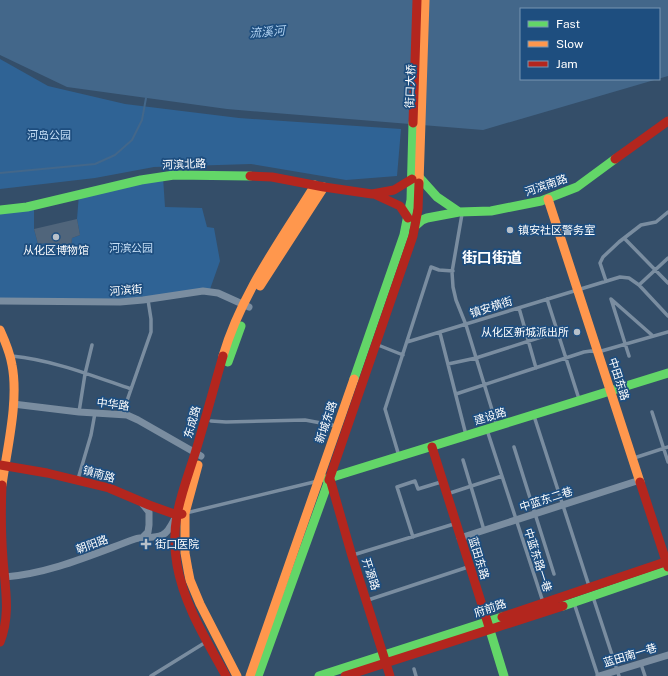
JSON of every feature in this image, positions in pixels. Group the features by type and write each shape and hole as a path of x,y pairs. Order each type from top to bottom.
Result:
{"street":[{"name":"街口大桥","path":"416,175 417,0"},
{"name":"街口大桥","path":"416,175 425,0"},
{"name":"河滨南路","path":"415,226 422,220 461,212 499,210 521,206 548,199 577,187 668,121"},
{"name":"河滨北路","path":"0,210 27,207 140,180 174,175 244,176 272,177 372,194 400,206 408,218"},
{"name":"河滨北路","path":"372,194 394,190 416,175"},
{"path":"416,175 443,203 461,212"},
{"name":"新城东路","path":"250,676 404,235 416,175"},
{"name":"新城东路","path":"258,676 330,479 408,252 418,209 416,175"},
{"name":"东成路","path":"226,676 188,602 180,577 175,548 184,486 211,421 249,292 319,186"},
{"name":"中田东路","path":"548,199 668,565"},
{"name":"河滨街","path":"0,301 120,302 148,300 203,291 218,293 246,306"},
{"name":"东成路","path":"198,455 227,342 246,306"},
{"path":"0,330 11,356 14,378 13,404 2,465 2,539 6,620 5,632 0,642"},
{"name":"建设路","path":"319,481 330,479 534,416 668,373"},
{"name":"中华路","path":"13,404 79,412 127,415 198,455"},
{"name":"蓝田东路","path":"432,447 504,676"},
{"name":"镇南路","path":"2,465 47,473 109,488 140,502 181,514"},
{"name":"开源路","path":"330,479 352,556 390,676"},
{"name":"中蓝东二巷","path":"460,538 640,480"},
{"path":"140,502 149,512 148,532 143,537"},
{"name":"东成路","path":"181,514 185,553 190,580 200,604 237,676"},
{"name":"朝阳路","path":"4,577 27,575 74,562 143,537 162,536 181,514"},
{"name":"府前路","path":"488,626 543,603 591,591 668,565"},
{"name":"府前路","path":"319,676 385,659 488,626 573,602 591,591"},
{"name":"蓝田南一巷","path":"599,676 618,673 641,663 668,657"},
{"name":"府前路","path":"348,676 366,673 385,659"}],"lane":[{"path":"407,342 466,325 456,300 453,287 453,271 461,212"},
{"path":"606,281 600,263 602,257 641,225 656,222 668,212"},
{"path":"624,238 668,283"},
{"path":"668,258 640,285 668,314"},
{"path":"399,457 385,409 431,267 439,270 453,271"},
{"name":"镇安横街","path":"498,427 466,325 620,277 629,278 640,285"},
{"path":"547,299 579,402"},
{"path":"629,356 612,299 652,336"},
{"path":"122,415 151,332 151,319 148,300"},
{"path":"518,308 536,368"},
{"path":"440,332 466,436"},
{"path":"448,364 476,358 558,332"},
{"path":"456,394 566,358 591,351 598,352 668,332"},
{"path":"376,344 403,355"},
{"path":"79,412 85,374 92,345"},
{"path":"11,356 42,361 131,389"},
{"path":"652,412 666,448 668,462"},
{"path":"77,480 91,435 95,413"},
{"path":"534,416 618,673"},
{"path":"211,421 305,420 337,426"},
{"name":"中蓝东路一巷","path":"487,430 543,603"},
{"path":"514,447 554,574"},
{"path":"633,459 666,448"},
{"path":"463,460 484,530"},
{"path":"446,494 502,476"},
{"path":"181,514 319,481"},
{"path":"413,537 397,487 415,481 418,489 442,481"},
{"path":"352,556 455,523"},
{"path":"367,600 469,567"},
{"path":"573,602 599,676"},
{"path":"151,676 207,641"},
{"path":"641,663 645,676"},
{"path":"414,669 416,676"}],"green space":[{"name":"河岛公园","path":"0,59 48,86 125,104 239,118 401,129 397,176 346,180 251,164 154,167 95,178 0,189"},
{"name":"河滨公园","path":"163,177 165,207 202,208 207,227 214,228 220,261 209,292 143,300 0,301 0,209 34,205 34,229 38,244 46,243 48,252 71,247 72,238 80,235 77,219 79,194"}],"water":[{"name":"流溪河","path":"0,0 668,0 668,76 660,79 660,8 520,8 520,80 655,80 483,130 227,109 67,87 0,55"}],"building":[{"name":"从化区博物馆","path":"77,219 80,235 72,238 71,247 48,252 46,243 38,244 34,229"}],"waterway":[{"path":"0,173 95,164 115,155 132,140 142,120 146,98"}],"traffic: fast":[{"path":"354,379 404,235 411,200 413,123"},
{"path":"415,226 427,218 459,212 491,211 541,201 577,187 615,159"},
{"path":"0,210 27,207 141,180 174,175 250,176"},
{"path":"419,177 437,197 459,212"},
{"path":"228,362 241,326"},
{"path":"326,479 668,373"},
{"path":"258,676 329,480"},
{"path":"563,606 668,570"},
{"path":"319,676 502,617"},
{"path":"489,627 504,676"}],"traffic: slow":[{"path":"419,183 425,0"},
{"path":"223,356 240,311 251,289 315,185"},
{"path":"260,286 324,187"},
{"path":"548,199 640,482"},
{"path":"0,330 7,347 14,379 12,425 2,485"},
{"path":"250,676 354,379"},
{"path":"198,465 185,513 185,553 188,570 190,580 200,604 237,676"}],"traffic: jam":[{"path":"413,123 417,0"},
{"path":"615,159 668,121"},
{"path":"250,176 272,177 372,194 394,190 412,179"},
{"path":"329,480 413,236 418,209 419,183"},
{"path":"374,194 400,206 408,218"},
{"path":"223,356 179,505 176,519 175,548 180,580 185,594 197,622 226,676"},
{"path":"432,447 489,627"},
{"path":"0,465 47,473 109,488 177,515 182,514"},
{"path":"330,479 352,556 390,676"},
{"path":"640,482 668,567"},
{"path":"0,642 6,611 1,513 2,485"},
{"path":"502,617 668,561"},
{"path":"345,676 563,606"}],"place":[{"name":"镇安社区警务室","path":"510,230"},
{"name":"从化区博物馆","path":"56,237"},
{"name":"从化区新城派出所","path":"577,332"},
{"name":"街口医院","path":"146,544"}],"district":[{"name":"街口街道","path":"492,257"}]}
